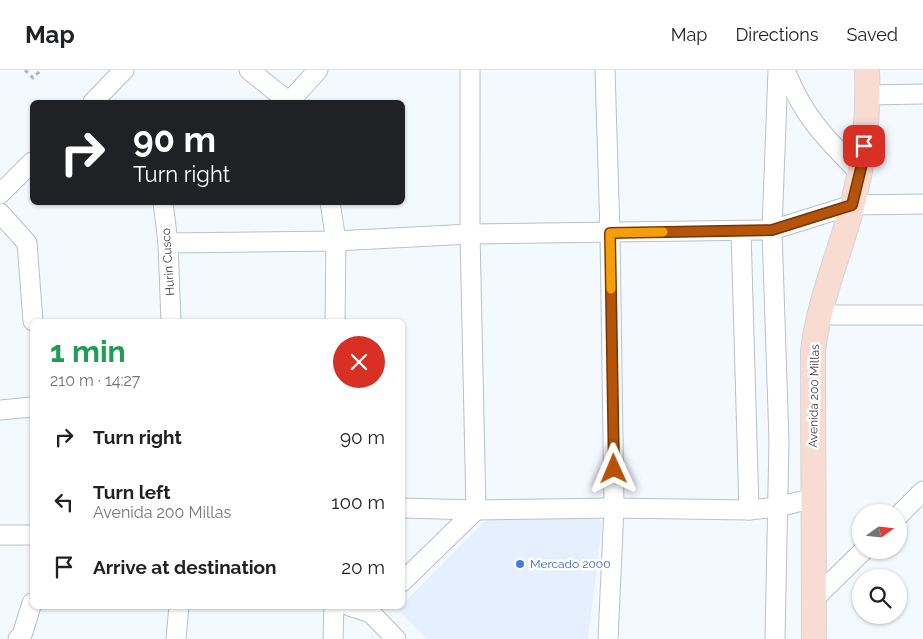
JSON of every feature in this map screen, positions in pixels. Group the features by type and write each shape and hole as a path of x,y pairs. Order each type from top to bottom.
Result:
{"main road":[{"name":"Avenida 200 Millas","path":"814,639 813,351 818,315 860,173 868,95 867,70"}],"street":[{"path":"95,100 124,70"},
{"path":"249,70 286,100"},
{"path":"291,100 318,70"},
{"path":"405,579 476,510 470,234 470,70"},
{"path":"605,70 610,233 614,508 608,639"},
{"path":"775,639 779,441 772,230 778,70"},
{"path":"785,70 794,93 820,133 860,173"},
{"path":"868,95 923,94"},
{"path":"0,194 30,164"},
{"path":"168,243 336,241 470,234 772,230 852,205 923,204"},
{"name":"Hurin Cusco","path":"163,205 168,243 171,319"},
{"path":"330,205 336,241 336,319"},
{"path":"0,213 27,243 34,319"},
{"path":"740,231 750,510"},
{"path":"818,315 923,315"},
{"path":"1,408 30,406"},
{"path":"908,506 923,491"},
{"path":"405,508 476,510 614,508 750,510 778,507 814,498"},
{"path":"0,535 30,534"},
{"path":"814,599 855,559"},
{"path":"18,639 22,634 30,609"},
{"path":"176,639 179,609"},
{"path":"333,639 334,609"},
{"path":"374,609 396,639"}],"path":[{"path":"25,70 34,78 42,70"}],"shaded area":[{"name":"Mercado 2000","path":"598,517 602,524 588,639 427,639 397,609 405,609 405,602 483,523 494,518"}],"slow traffic":[{"path":"611,289 610,233 663,232"}],"place":[{"name":"Mercado 2000","path":"520,564"}],"route":[{"path":"614,469 610,233 772,230 852,205 862,164 864,146"}]}
